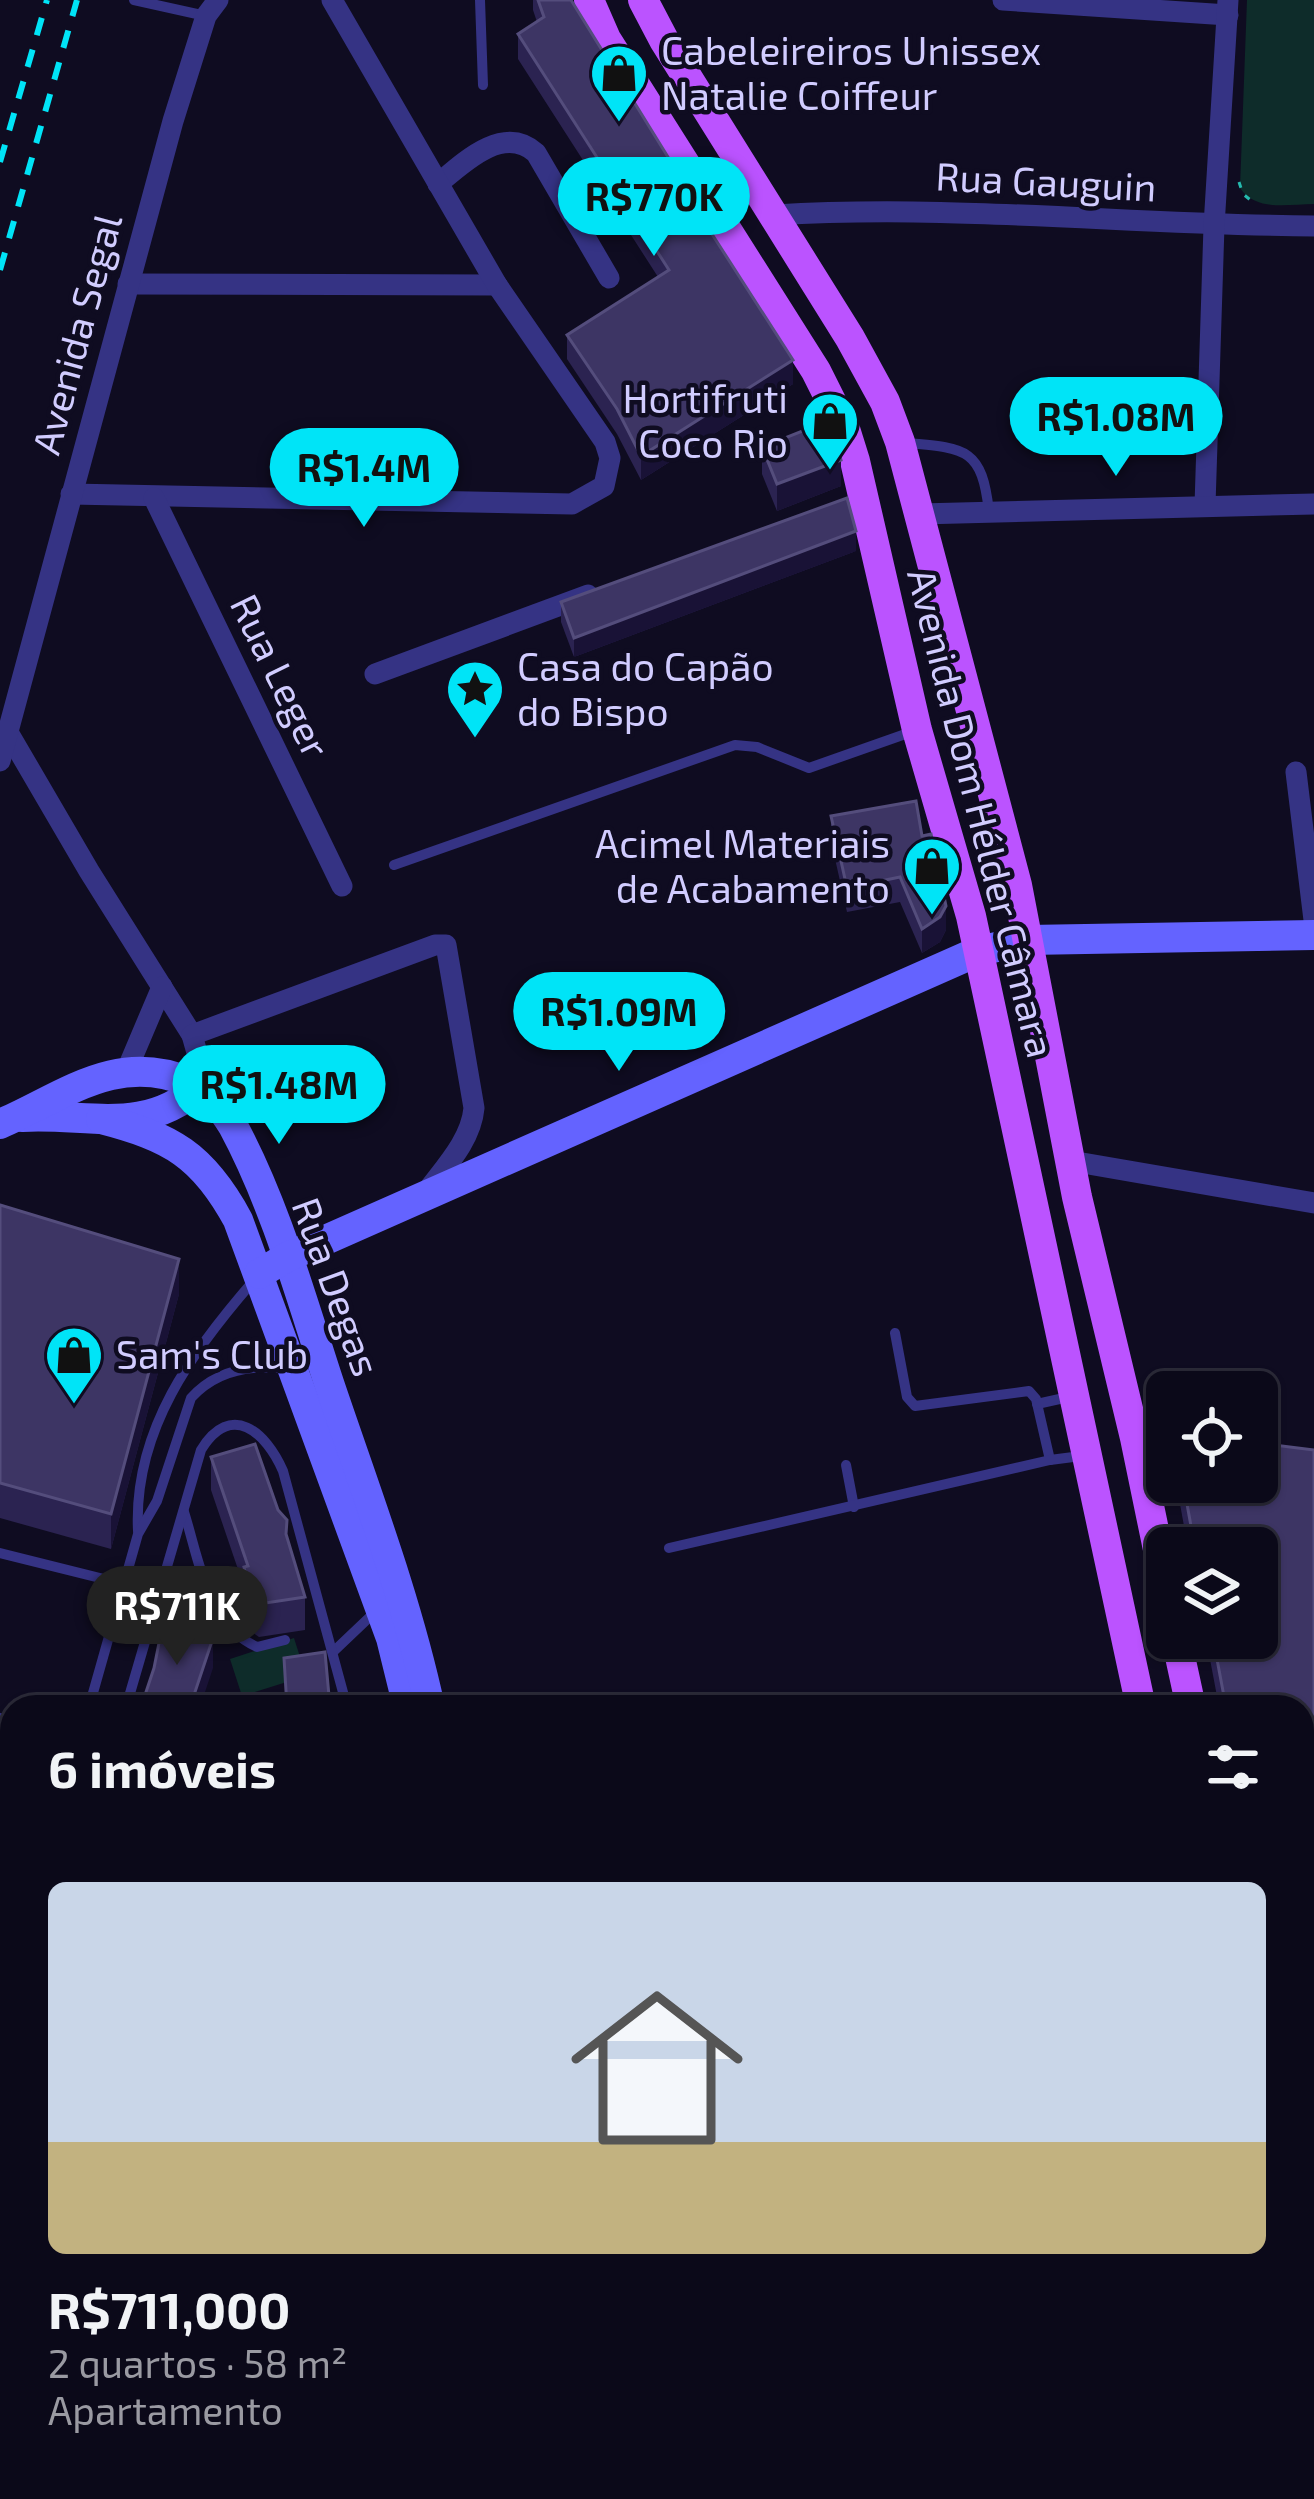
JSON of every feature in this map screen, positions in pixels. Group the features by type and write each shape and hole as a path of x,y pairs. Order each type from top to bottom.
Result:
{"main road":[{"name":"Avenida Dom Hélder Câmara","path":"589,0 606,39 816,371 845,429 853,498 979,951 1139,1695"},
{"name":"Avenida Dom Hélder Câmara","path":"643,0 858,352 900,442 1028,940 1077,1197 1153,1527"},
{"path":"259,1274 287,1257 979,951 1028,940 1314,935"},
{"path":"8,1120 76,1084 126,1072 160,1074 200,1087"},
{"path":"8,1120 144,1118 165,1112 200,1087"},
{"name":"Rua Degas","path":"200,1087 233,1128 287,1257 406,1610 427,1695"},
{"name":"Rua Degas","path":"101,1119 163,1137 207,1172 238,1220 391,1638 405,1695"},
{"path":"1019,1128 1038,1153 1072,1161"},
{"path":"391,1638 394,1695"},
{"path":"1181,1659 1188,1695"}],"street":[{"path":"71,494 572,504 604,486 610,472 605,442 497,285 332,0"},
{"path":"1003,0 1228,7 1204,505"},
{"name":"Avenida Segal","path":"0,761 128,284 212,8"},
{"path":"438,184 491,146 519,140 536,153 609,278"},
{"name":"Rua Gauguin","path":"775,215 859,210 1314,226"},
{"path":"128,284 497,285"},
{"name":"Rua Leger","path":"154,498 342,886"},
{"path":"920,514 1314,504"},
{"path":"375,674 620,584"},
{"name":"Rua Degas","path":"9,734 192,1036 202,1074 200,1087"},
{"path":"1296,772 1314,920"},
{"path":"192,1036 435,945 446,945 474,1108 461,1145 422,1197"},
{"path":"126,1072 162,987"},
{"path":"1072,1161 1314,1203"},
{"path":"1135,1438 1146,1440"}],"lane":[{"path":"134,0 212,8"},
{"path":"480,0 483,85"},
{"path":"900,442 961,447 976,461 986,483 989,512"},
{"path":"394,865 735,745 757,747 809,768 917,730"},
{"path":"92,1695 138,1534 140,1474 157,1421 188,1364 259,1274"},
{"path":"895,1333 907,1397 915,1406 1023,1390 1034,1396 1050,1460"},
{"path":"138,1534 157,1501 183,1414 202,1386 248,1368 294,1370"},
{"path":"1037,1404 1076,1395"},
{"path":"129,1695 200,1450 209,1436 227,1427 257,1430 283,1471 344,1695"},
{"path":"669,1548 1050,1460 1086,1456"},
{"path":"846,1465 854,1507"},
{"path":"183,1508 225,1625 257,1647 285,1640"},
{"path":"0,1553 124,1584"},
{"path":"334,1651 379,1608"}],"path":[{"path":"1239,181 1248,199 1261,204"}],"green space":[{"path":"1247,0 1314,0 1314,204 1264,204 1240,188"},
{"path":"294,1638 306,1676 242,1695 230,1659"}],"building":[{"path":"538,0 571,0 793,360 641,456 617,409 567,335 669,270 518,34 544,17"},
{"path":"830,420 841,460 777,484 762,447"},
{"path":"847,498 856,531 574,638 561,602"},
{"path":"916,801 922,836 931,834 946,906 940,917 922,929 900,877 847,888 831,816"},
{"name":"Sam's Club","path":"0,1205 179,1259 111,1514 0,1483"},
{"path":"255,1444 278,1510 287,1520 286,1534 305,1597 259,1604 252,1600 244,1567 248,1566 211,1457"},
{"path":"1278,1446 1314,1450 1314,1695 1224,1695 1217,1659 1278,1659 1278,1527 1191,1527 1187,1503 1278,1503"},
{"path":"163,1623 213,1638 194,1695 145,1695"},
{"path":"325,1652 329,1695 286,1695 284,1658"}],"railway":[{"path":"0,162 47,0"},
{"path":"0,270 77,0"}],"place":[{"name":"Cabeleireiros Unissex Natalie Coiffeur","path":"619,124"},
{"name":"Hortifruti Coco Rio","path":"830,472"},
{"name":"Casa do Capão do Bispo","path":"475,740"},
{"name":"Acimel Materiais de Acabamento","path":"932,917"},
{"name":"Sam's Club","path":"74,1406"}]}
